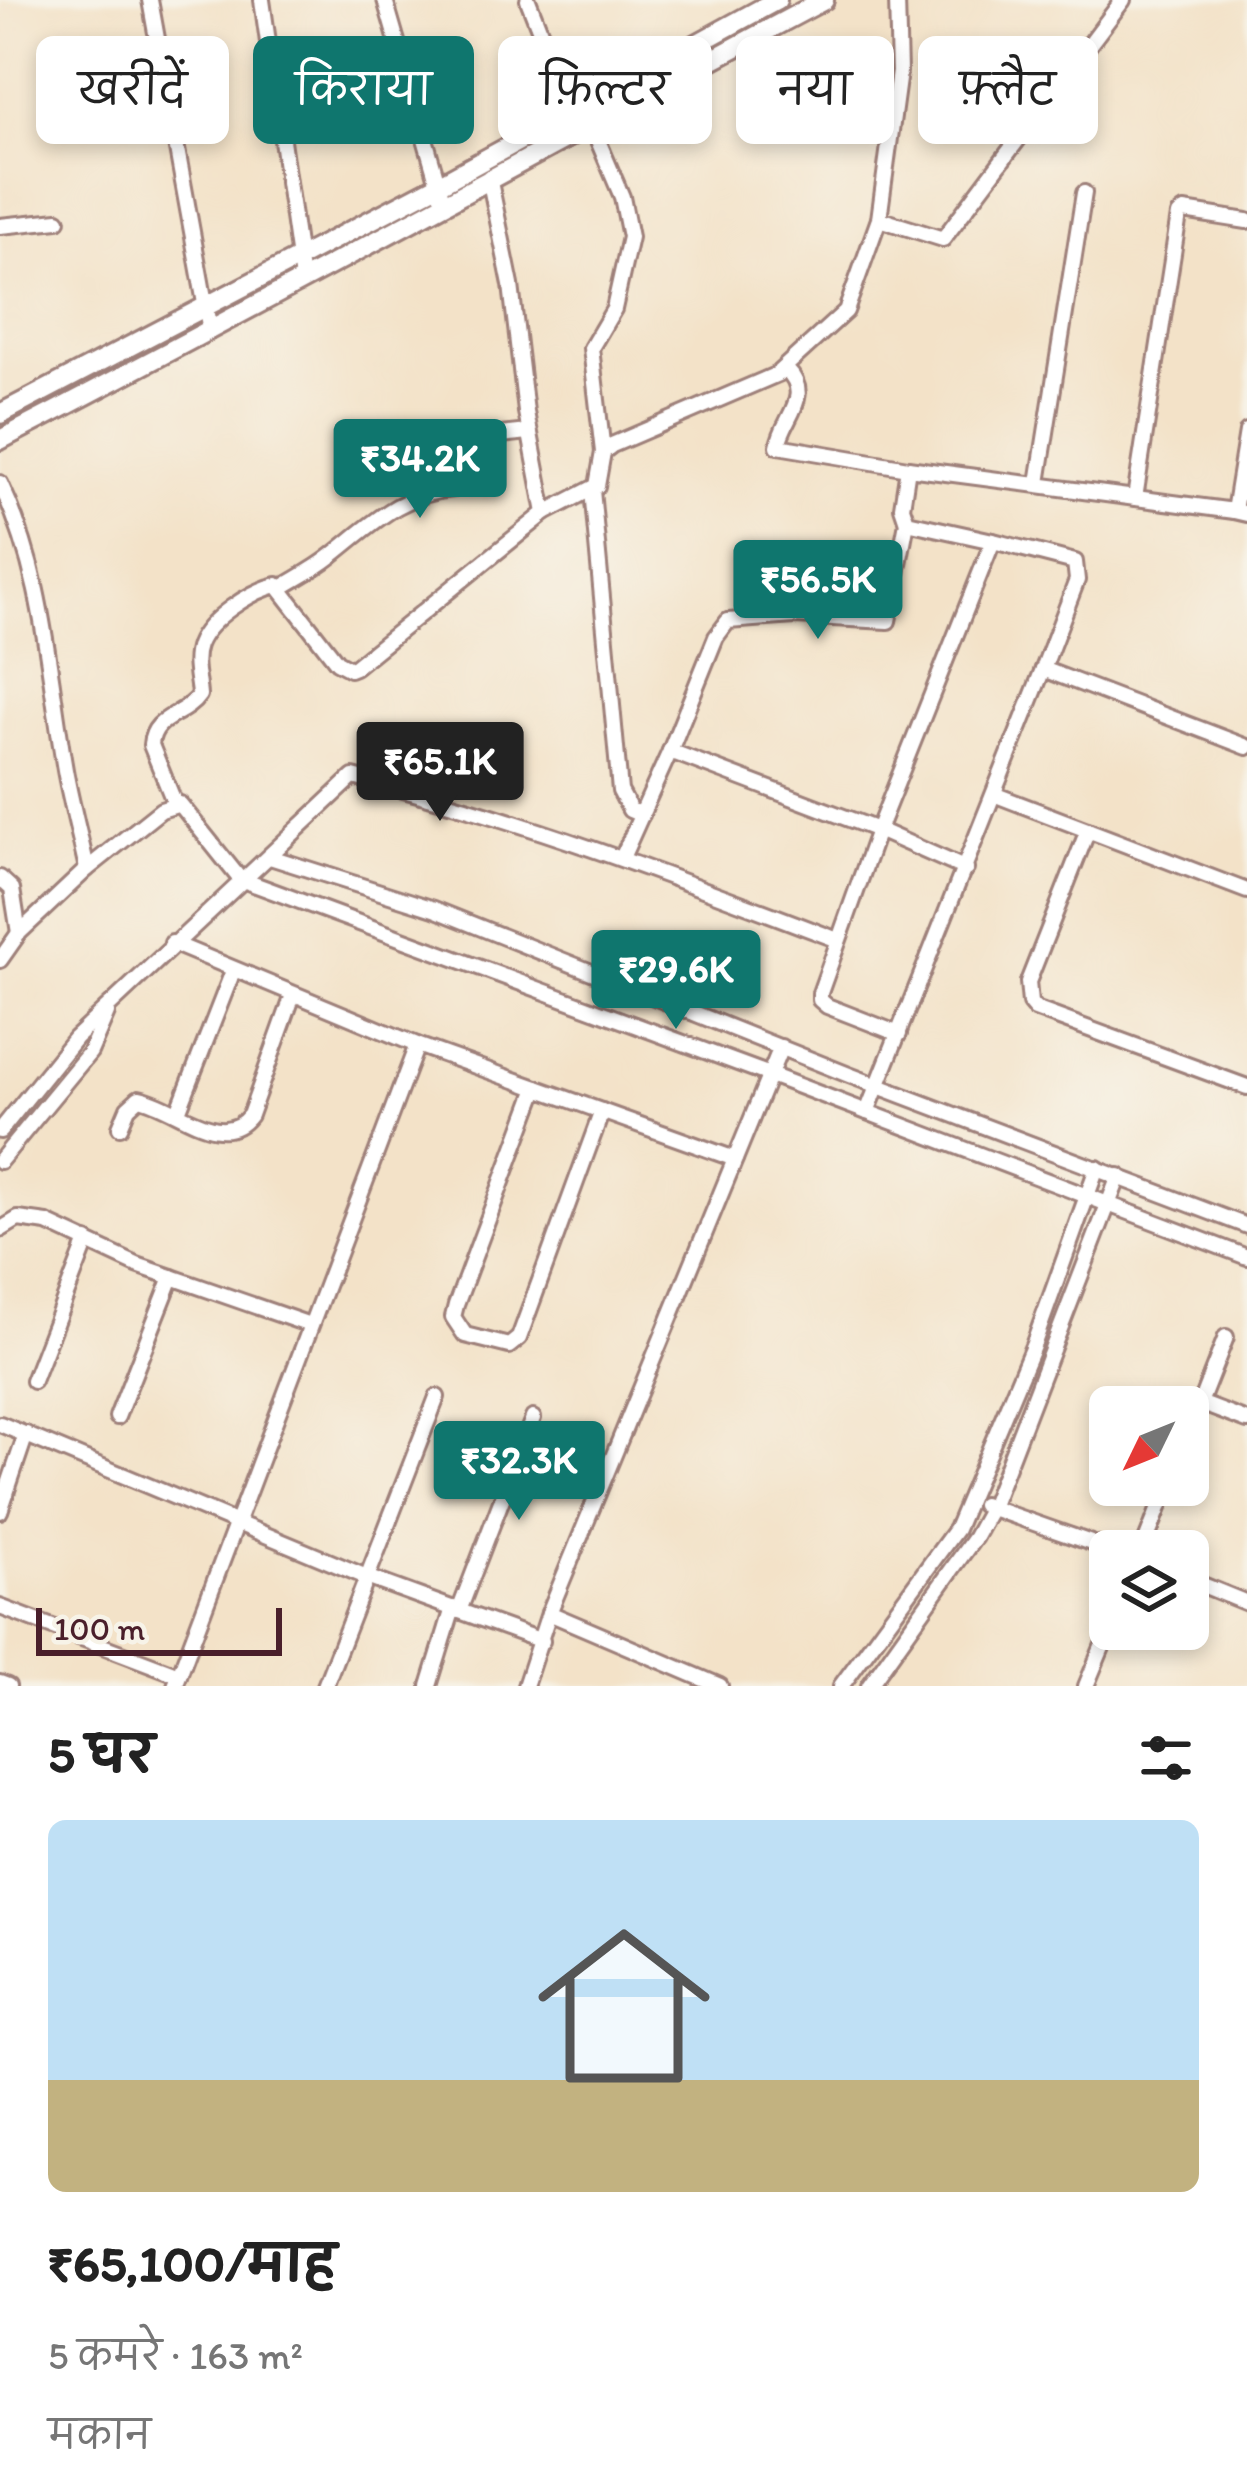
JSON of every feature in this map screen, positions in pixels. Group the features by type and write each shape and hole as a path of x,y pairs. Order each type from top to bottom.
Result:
{"street":[{"path":"149,0 210,331"},
{"path":"262,0 302,280"},
{"path":"385,0 444,205"},
{"path":"527,0 541,36"},
{"path":"711,36 777,0"},
{"path":"712,60 824,0"},
{"path":"779,372 846,311 879,219 899,73 897,0"},
{"path":"879,219 944,238 1123,0"},
{"path":"0,415 513,144"},
{"path":"0,440 553,144"},
{"path":"599,144 622,197 630,237 614,309 591,348 603,452 601,482 544,513 350,669 337,662 281,588 264,589 208,628 195,662 199,695 188,709 153,728 151,745 176,803 188,809 240,879 1247,1257"},
{"path":"489,177 511,285 544,513"},
{"path":"1038,483 1084,193"},
{"path":"1135,498 1180,213 1247,221"},
{"path":"0,226 58,220"},
{"path":"603,452 787,370 794,376 799,401 777,441 782,449 1241,513 1247,431"},
{"path":"281,588 328,559 382,512 426,491 454,489 453,440 529,432"},
{"path":"622,858 716,638 728,621 795,616 888,621 907,522 902,507 908,468"},
{"path":"0,483 25,546 48,639 66,772 88,869"},
{"path":"592,490 620,790 625,803 642,814"},
{"path":"867,1112 1077,580 1075,562 907,522"},
{"path":"899,1034 820,1000 878,830 993,541"},
{"path":"1043,669 1247,747"},
{"path":"670,751 878,830 966,869"},
{"path":"0,1131 75,1038 353,777 470,806 838,940"},
{"path":"996,795 1247,891"},
{"path":"0,960 19,933 88,869 161,809 176,803"},
{"path":"1088,830 1028,982 1030,1004 1247,1087"},
{"path":"270,857 434,909 1247,1226"},
{"path":"0,878 12,890 19,933"},
{"path":"172,944 417,1045 735,1159"},
{"path":"178,1112 233,971"},
{"path":"120,1126 131,1102 139,1098 221,1132 242,1126 293,995"},
{"path":"0,1161 89,1052 109,1009"},
{"path":"0,1607 177,1680 417,1045"},
{"path":"525,1686 549,1613 781,1047"},
{"path":"537,1088 456,1305 453,1317 465,1335 509,1346 519,1338 602,1112"},
{"path":"841,1686 956,1529 971,1500 1097,1168"},
{"path":"869,1686 992,1508 1119,1177"},
{"path":"0,1230 18,1220 31,1220 172,1277 310,1325"},
{"path":"33,1381 87,1241"},
{"path":"117,1417 172,1277"},
{"path":"1207,1386 1226,1336"},
{"path":"325,1686 437,1397"},
{"path":"1209,1406 1247,1421"},
{"path":"429,1686 533,1418"},
{"path":"0,1424 369,1578 542,1641"},
{"path":"0,1510 26,1434"},
{"path":"971,1500 1089,1542"},
{"path":"1209,1588 1247,1603"},
{"path":"549,1613 720,1686"},
{"path":"1086,1686 1101,1650"}]}
